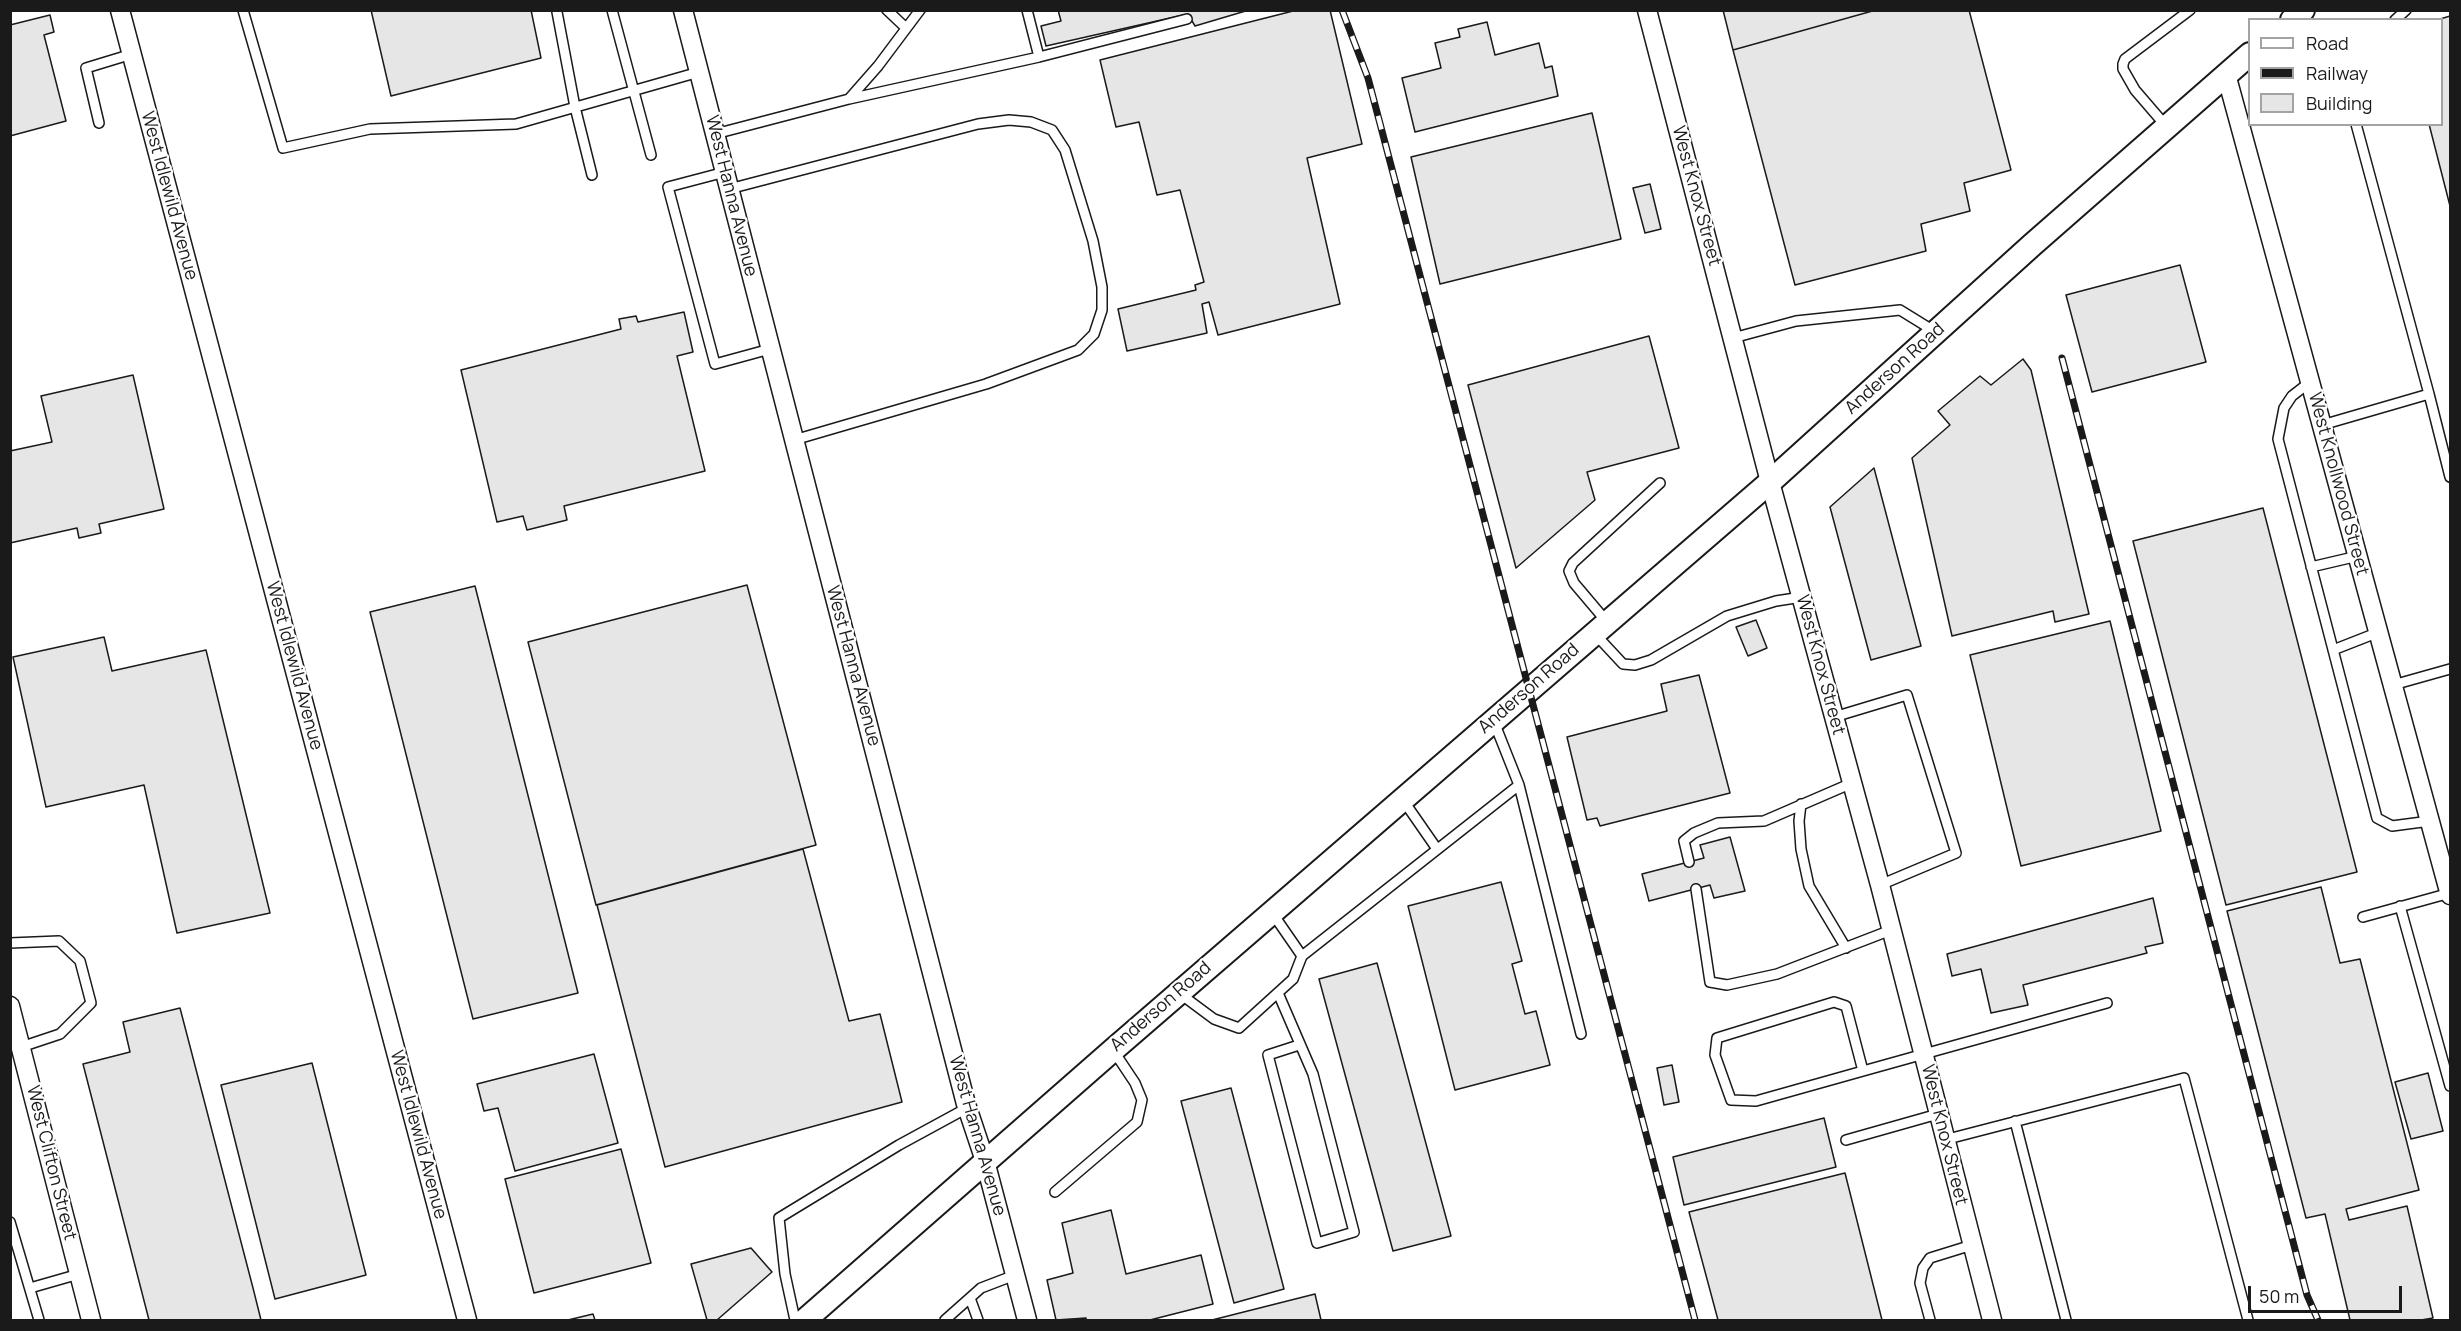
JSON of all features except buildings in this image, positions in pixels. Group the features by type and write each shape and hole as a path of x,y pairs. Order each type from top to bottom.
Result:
{"street":[{"name":"West Idlewild Avenue","path":"120,10 464,1320"},
{"name":"West Hanna Avenue","path":"683,10 968,1108 985,1161 1027,1320"},
{"name":"West Knox Street","path":"1647,10 1770,482 1880,885 1992,1320"},
{"name":"Anderson Road","path":"805,1320 1402,798 1770,482 2166,126 2248,56"},
{"name":"West Knollwood Street","path":"2226,74 2450,894"},
{"name":"West Clifton Street","path":"10,1005 17,1042 91,1320"}],"lane":[{"path":"243,10 283,148 370,129 516,124 699,72"},
{"path":"612,10 651,155"},
{"path":"887,10 906,28"},
{"path":"849,99 878,66 920,10"},
{"path":"1027,10 1039,57"},
{"path":"2166,126 2135,90 2123,69 2123,64 2126,59 2190,10"},
{"path":"557,12 575,107 592,175"},
{"path":"715,134 849,99 1039,57 1187,19"},
{"path":"99,123 86,68 132,54"},
{"path":"771,349 715,364 668,188 727,180 978,124 1009,120 1031,122 1052,130 1065,150 1093,241 1102,287 1102,310 1094,334 1078,350 996,381 794,440"},
{"path":"2357,126 2451,477"},
{"path":"1733,338 1796,321 1900,310 1936,332"},
{"path":"2310,382 2292,396 2284,408 2278,439 2377,818 2392,825 2430,821"},
{"path":"2322,425 2429,394"},
{"path":"1660,483 1573,563 1569,571 1623,663 1635,665 1651,660 1727,616 1776,601 1802,597"},
{"path":"2311,567 2358,556"},
{"path":"2333,650 2379,632"},
{"path":"2393,685 2451,669"},
{"path":"1834,717 1907,695 1956,853 1880,885"},
{"path":"1493,720 1519,785 1581,1034"},
{"path":"1689,862 1684,841 1694,833 1718,823 1764,821 1852,783"},
{"path":"1179,992 1215,1019 1239,1028 1293,979 1302,956 1519,785"},
{"path":"1402,798 1437,849"},
{"path":"1801,804 1798,821 1809,886 1846,948"},
{"path":"1696,889 1710,982 1728,985 1777,974 1891,930"},
{"path":"2363,916 2450,894"},
{"path":"2400,906 2451,1086"},
{"path":"1271,912 1302,956"},
{"path":"10,943 59,940 80,961 91,1003 60,1034 17,1042"},
{"path":"1278,993 1313,1074 1354,1232 1317,1243 1268,1055 1299,1045"},
{"path":"1863,1071 1846,1006 1834,1002 1717,1038 1715,1055 1731,1100 1756,1101 2107,1003"},
{"path":"1055,1192 1137,1122 1142,1100 1135,1083 1113,1050"},
{"path":"1944,1140 2184,1078 2248,1320"},
{"path":"795,1320 785,1274 779,1218 899,1146 968,1108"},
{"path":"1846,1140 1938,1114"},
{"path":"2015,1121 2066,1320"},
{"path":"10,1222 39,1320"},
{"path":"1930,1320 1920,1283 1923,1268 1929,1258 1972,1245"},
{"path":"30,1288 79,1274"},
{"path":"945,1320 981,1288 1015,1275"},
{"path":"970,1298 978,1320"}],"railway":[{"path":"1342,10 1368,78 1695,1320"},
{"path":"2062,358 2307,1295 2318,1320"}]}
